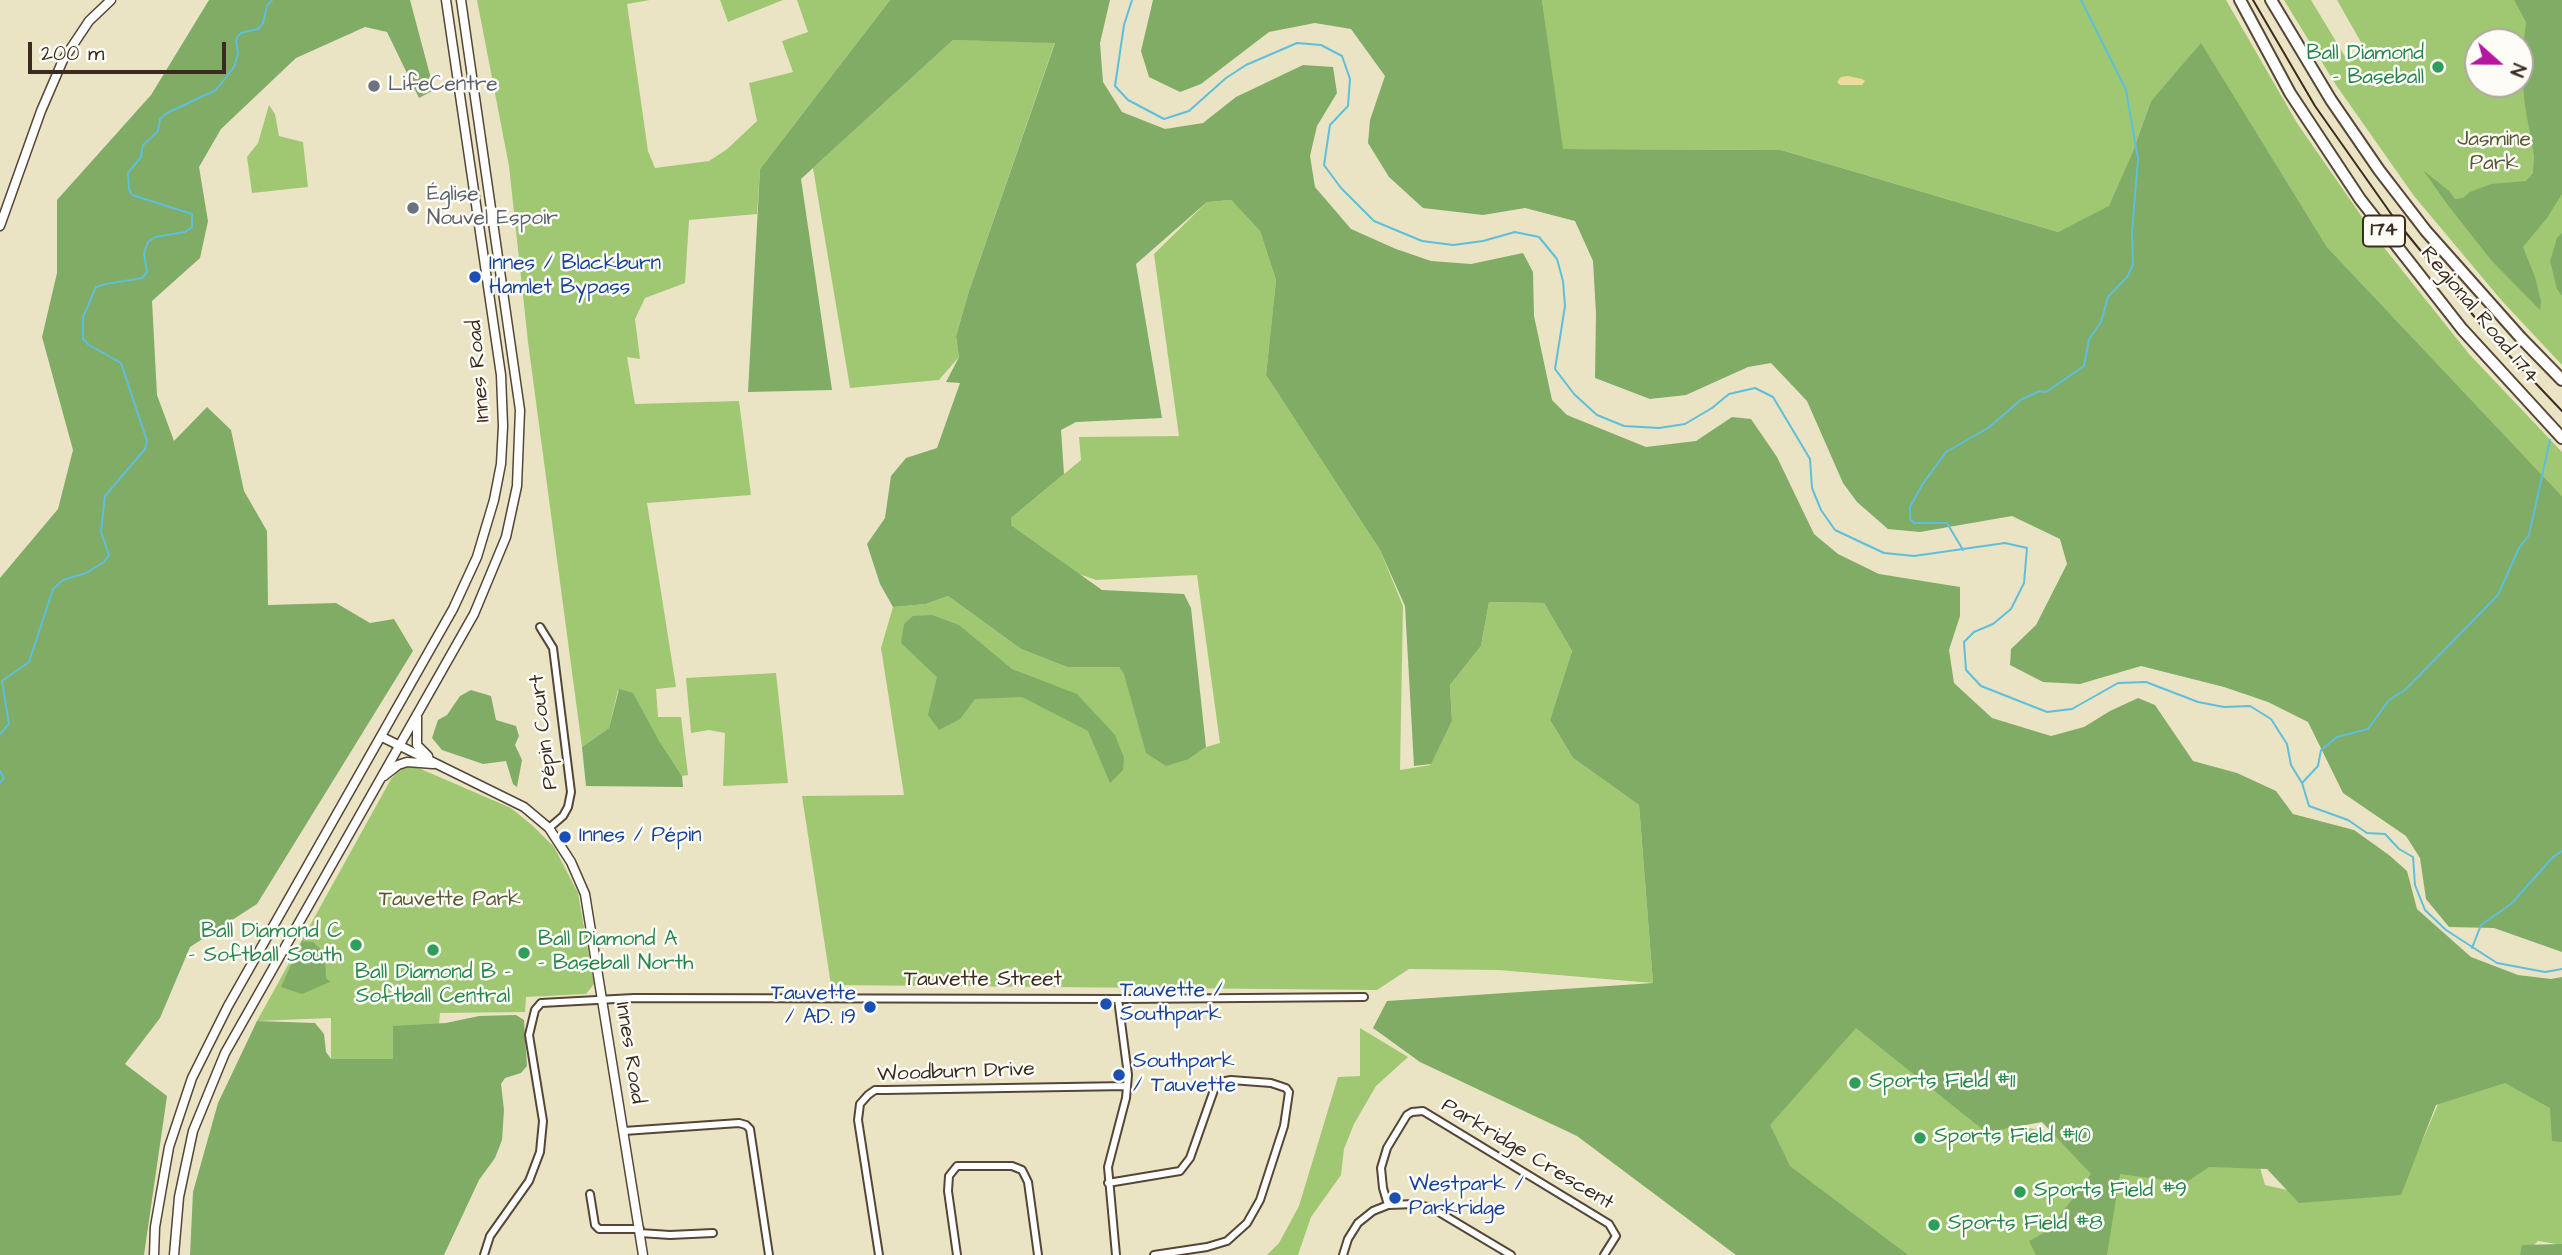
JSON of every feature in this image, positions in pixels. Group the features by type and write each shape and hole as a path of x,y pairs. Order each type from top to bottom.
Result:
{"highway":[{"name":"Regional Road 174","path":"2240,0 2290,93 2360,200 2462,329 2562,438"},
{"name":"Regional Road 174","path":"2271,0 2331,100 2410,211 2470,282 2562,380"}],"main road":[{"path":"0,226 62,60 89,21 111,0"},
{"name":"Innes Road","path":"446,0 497,344 503,400 502,439 494,500 485,536 453,609 382,737 524,807 549,828 571,862 585,894 643,1255"},
{"name":"Innes Road","path":"399,746 474,614 506,537 517,486 520,410 461,0"},
{"path":"462,106 476,103"},
{"path":"497,344 512,342"},
{"path":"417,715 417,745 436,763"},
{"path":"154,1255 161,1186 169,1147 192,1078 228,1006 382,737"},
{"path":"174,1255 179,1197 188,1152 210,1085 239,1025 399,746"},
{"path":"378,783 398,765 407,762 436,763"}],"street":[{"name":"Pépin Court","path":"540,627 553,648 571,792 563,816 549,828"},
{"name":"Tauvette Street","path":"484,1255 491,1236 529,1181 540,1152 542,1121 530,1035 536,1010 541,1003 603,999 1364,997"},
{"path":"1118,999 1129,1074 1108,1167 1118,1255"},
{"path":"1108,1183 1180,1171 1190,1158 1214,1090 1220,1082 1231,1080 1271,1083 1286,1088 1289,1092 1284,1126 1260,1200 1248,1223 1234,1236 1207,1248 1154,1255"},
{"name":"Woodburn Drive","path":"878,1255 858,1119 860,1104 875,1090 1127,1086"},
{"name":"Parkridge Crescent","path":"1388,1205 1381,1168 1387,1148 1407,1115 1423,1111 1609,1224 1616,1236 1604,1255"},
{"path":"624,1131 739,1123 746,1125 750,1129 769,1255"},
{"path":"957,1255 948,1191 949,1176 957,1166 1012,1166 1022,1170 1028,1182 1038,1255"},
{"path":"590,1194 595,1225 599,1229 670,1235 713,1233"},
{"path":"1353,1255 1343,1253 1358,1223 1373,1211 1388,1205 1415,1204 1432,1208 1511,1255"}],"green space":[{"path":"209,0 410,0 434,90 419,98 387,32 365,27 296,58 221,129 199,167 208,221 200,258 152,301 157,395 174,441 207,407 231,430 244,491 267,531 268,605 336,603 370,623 394,619 413,651 257,904 190,947 160,1018 125,1064 167,1096 144,1255 0,1255 0,578 58,509 73,450 42,337 57,273 57,200 151,95"},
{"path":"477,0 650,0 627,4 648,151 655,168 709,161 726,150 757,121 749,83 793,72 782,41 808,32 797,0 890,0 760,169 757,214 689,220 685,283 645,298 635,319 640,359 627,357 635,404 739,401 751,495 647,503 676,687 656,689 658,717 681,717 688,775 682,776 658,739 618,690 609,728 582,747 528,342 509,166"},
{"path":"720,0 783,0 728,22"},
{"path":"890,0 1110,0 1100,43 1103,82 1122,112 1165,129 1203,123 1236,97 1303,65 1333,67 1337,93 1317,126 1310,156 1315,187 1351,229 1431,261 1471,264 1523,253 1533,272 1534,316 1552,400 1567,415 1646,447 1696,441 1732,417 1751,419 1777,457 1814,534 1838,554 1879,574 1960,587 1960,616 1949,650 1954,683 1992,718 2051,736 2084,727 2138,698 2155,705 2193,761 2237,773 2276,791 2293,814 2354,830 2389,855 2407,871 2417,909 2471,957 2518,975 2551,979 2562,977 2562,1142 2552,1141 2550,1108 2505,1083 2436,1105 2401,1195 2299,1203 2267,1169 2209,1167 2185,1183 2120,1174 2107,1255 2036,1255 2029,1241 2049,1230 2091,1174 2042,1122 1993,1131 1982,1129 1856,1028 1770,1125 1790,1166 1908,1255 1736,1255 1577,1136 1420,1062 1373,1028 1387,1001 1653,983 1639,805 1573,758 1550,720 1572,651 1544,603 1489,602 1481,646 1450,685 1452,721 1431,764 1414,766 1405,606 1380,550 1266,375 1276,280 1260,231 1231,200 1207,202 1136,264 1162,418 1076,422 1061,430 1064,474 1011,518 1011,525 1102,590 1184,594 1191,608 1206,747 1189,759 1166,766 1146,753 1124,674 1119,667 1067,667 1021,649 948,596 926,604 893,607 880,584 867,544 885,518 891,476 906,458 937,448 960,383 946,382 959,357 956,336 969,291 1055,43 953,40 801,179 832,390 748,392 760,169"},
{"path":"1153,0 1542,0 1563,149 1781,150 2058,232 2109,206 2151,101 2201,43 2327,247 2562,496 2562,952 2494,928 2449,927 2426,899 2420,858 2406,836 2343,793 2308,722 2268,702 2224,687 2141,666 2080,684 2043,682 2010,665 2011,649 2036,625 2067,564 2060,539 2012,516 1920,532 1888,529 1857,502 1843,483 1807,401 1771,363 1748,367 1686,395 1650,399 1595,378 1593,261 1575,221 1525,208 1483,215 1423,208 1389,177 1368,143 1370,120 1385,76 1351,29 1315,23 1269,32 1201,84 1180,92 1149,77 1141,51"},
{"path":"1542,0 2226,0 2297,123 2378,240 2469,354 2562,452 2562,496 2327,247 2201,44 2151,101 2109,207 2058,232 1781,150 1562,149"},
{"name":"Jasmine Park","path":"2284,0 2311,0 2349,63 2362,44 2337,0 2562,0 2562,365 2502,301 2414,196 2336,85"},
{"path":"2514,0 2562,0 2562,194 2547,218 2523,247 2535,277 2541,301 2540,310 2491,260 2423,170 2455,199 2463,198 2470,192 2491,184 2526,181 2533,173 2534,156 2524,98 2534,98 2534,28 2525,28 2526,22"},
{"path":"953,40 1055,42 969,291 956,336 959,357 939,380 850,388 813,168"},
{"path":"269,105 275,114 279,136 303,142 308,187 252,193 247,157 258,143"},
{"path":"1231,200 1260,231 1276,280 1266,375 1380,550 1403,606 1400,770 1430,765 1452,721 1450,685 1481,646 1489,602 1544,603 1572,651 1550,720 1573,758 1639,805 1653,983 1499,970 1409,969 1377,990 831,985 802,796 904,795 881,648 893,607 926,604 948,596 1021,649 1067,667 1119,667 1189,759 1206,747 1220,743 1197,575 1096,580 1079,574 1011,525 1011,518 1081,460 1079,437 1179,436 1154,254 1207,202"},
{"path":"2562,233 2562,296 2557,289 2550,261 2557,238"},
{"path":"932,615 959,625 1012,669 1077,694 1115,735 1124,758 1123,770 1110,783 1088,731 1022,697 975,699 960,719 939,730 928,715 937,677 901,643 904,624 913,616"},
{"path":"776,673 788,783 723,786 725,733 709,730 691,733 686,678"},
{"path":"619,689 633,693 682,776 683,787 586,786 582,747 609,728"},
{"path":"471,690 491,696 496,720 516,726 519,736 515,745 522,760 517,787 513,784 506,761 483,764 442,750 432,738 438,720 447,715 460,696"},
{"name":"Tauvette Park","path":"414,766 511,808 554,847 578,893 594,984 586,994 526,997 525,1012 440,1013 439,1024 393,1059 331,1059 331,1018 257,1021 391,779 402,767"},
{"path":"302,941 313,942 325,954 326,978 330,982 302,994 281,987"},
{"path":"1857,1006 1971,1115 2191,1164 2259,1164 2265,1185 2328,1199 2404,1183 2455,1065 2562,1097 2562,1245 2538,1241 2525,1255 1887,1255 1776,1172 1761,1120"},
{"path":"516,1015 524,1020 527,1066 521,1073 505,1078 501,1084 504,1110 502,1140 495,1158 479,1180 444,1255 190,1255 193,1192 218,1103 257,1021 315,1023 324,1034 326,1052 331,1059 393,1059 393,1026 446,1023 479,1016"},
{"path":"1360,1028 1408,1057 1376,1086 1354,1124 1344,1149 1341,1175 1311,1217 1298,1255 1267,1255 1279,1243 1299,1206 1338,1077 1360,1076"},
{"path":"2562,1244 2562,1255 2520,1255 2522,1245"}],"sand":[{"path":"1848,76 1865,81 1862,85 1840,85 1837,82 1841,77"}],"waterway":[{"path":"0,734 9,724 2,681 29,662 53,589 63,580 86,573 104,562 109,555 101,532 105,496 145,449 147,441 121,363 83,339 83,317 96,287 142,278 147,272 144,253 148,242 155,237 185,232 192,227 192,214 132,195 128,173 141,157 143,145 158,131 160,119 167,113 216,90 234,67 238,54 238,36 258,29 272,0"},
{"path":"1132,0 1124,25 1115,86 1128,100 1164,119 1189,111 1226,78 1246,65 1297,43 1321,45 1342,56 1350,79 1348,106 1330,125 1324,165 1341,188 1374,221 1422,241 1453,245 1483,241 1515,232 1539,237 1557,259 1563,281 1565,306 1555,369 1574,394 1597,415 1624,426 1659,428 1685,424 1729,394 1755,388 1773,397 1810,459 1812,488 1821,510 1835,530 1884,553 1914,556 2005,543 2027,548 2024,583 2011,609 1993,624 1974,632 1964,642 1966,670 1981,686 2047,712 2072,709 2118,683 2146,682 2198,702 2224,707 2250,706 2271,719 2287,744 2291,765 2302,783 2309,806 2348,820 2367,833 2385,834 2399,849 2413,857 2415,885 2425,910 2446,930 2497,963 2545,972 2562,969"},
{"path":"1963,550 1947,523 1914,523 1910,519 1910,507 1922,485 1946,452 1988,428 2022,399 2040,391 2046,392 2084,366 2089,339 2101,322 2108,297 2127,277 2133,265 2132,232 2138,159 2126,90 2081,0"},
{"path":"2302,783 2318,766 2321,750 2337,737 2368,729 2389,700 2405,690 2498,595 2519,548 2529,535 2550,440"},
{"path":"0,771 4,778 0,783"},
{"path":"2472,948 2481,925 2511,904 2553,857 2562,851"}],"tram line":[{"path":"2253,0 2315,106 2394,218 2486,331 2562,411"}],"place":[{"name":"Ball Diamond - Baseball","path":"2438,67"},
{"name":"LifeCentre","path":"374,86"},
{"name":"Église Nouvel Espoir","path":"413,208"},
{"name":"Innes / Blackburn Hamlet Bypass","path":"475,277"},
{"name":"Innes / Pépin","path":"565,837"},
{"name":"Ball Diamond C - Softball South","path":"356,945"},
{"name":"Ball Diamond B - Softball Central","path":"433,950"},
{"name":"Ball Diamond A - Baseball North","path":"524,953"},
{"name":"Tauvette / Southpark","path":"1106,1004"},
{"name":"Tauvette / AD. 19","path":"870,1007"},
{"name":"Southpark / Tauvette","path":"1119,1075"},
{"name":"Sports Field #11","path":"1855,1083"},
{"name":"Sports Field #10","path":"1920,1138"},
{"name":"Sports Field #9","path":"2020,1192"},
{"name":"Westpark / Parkridge","path":"1395,1198"},
{"name":"Sports Field #8","path":"1934,1225"}]}
